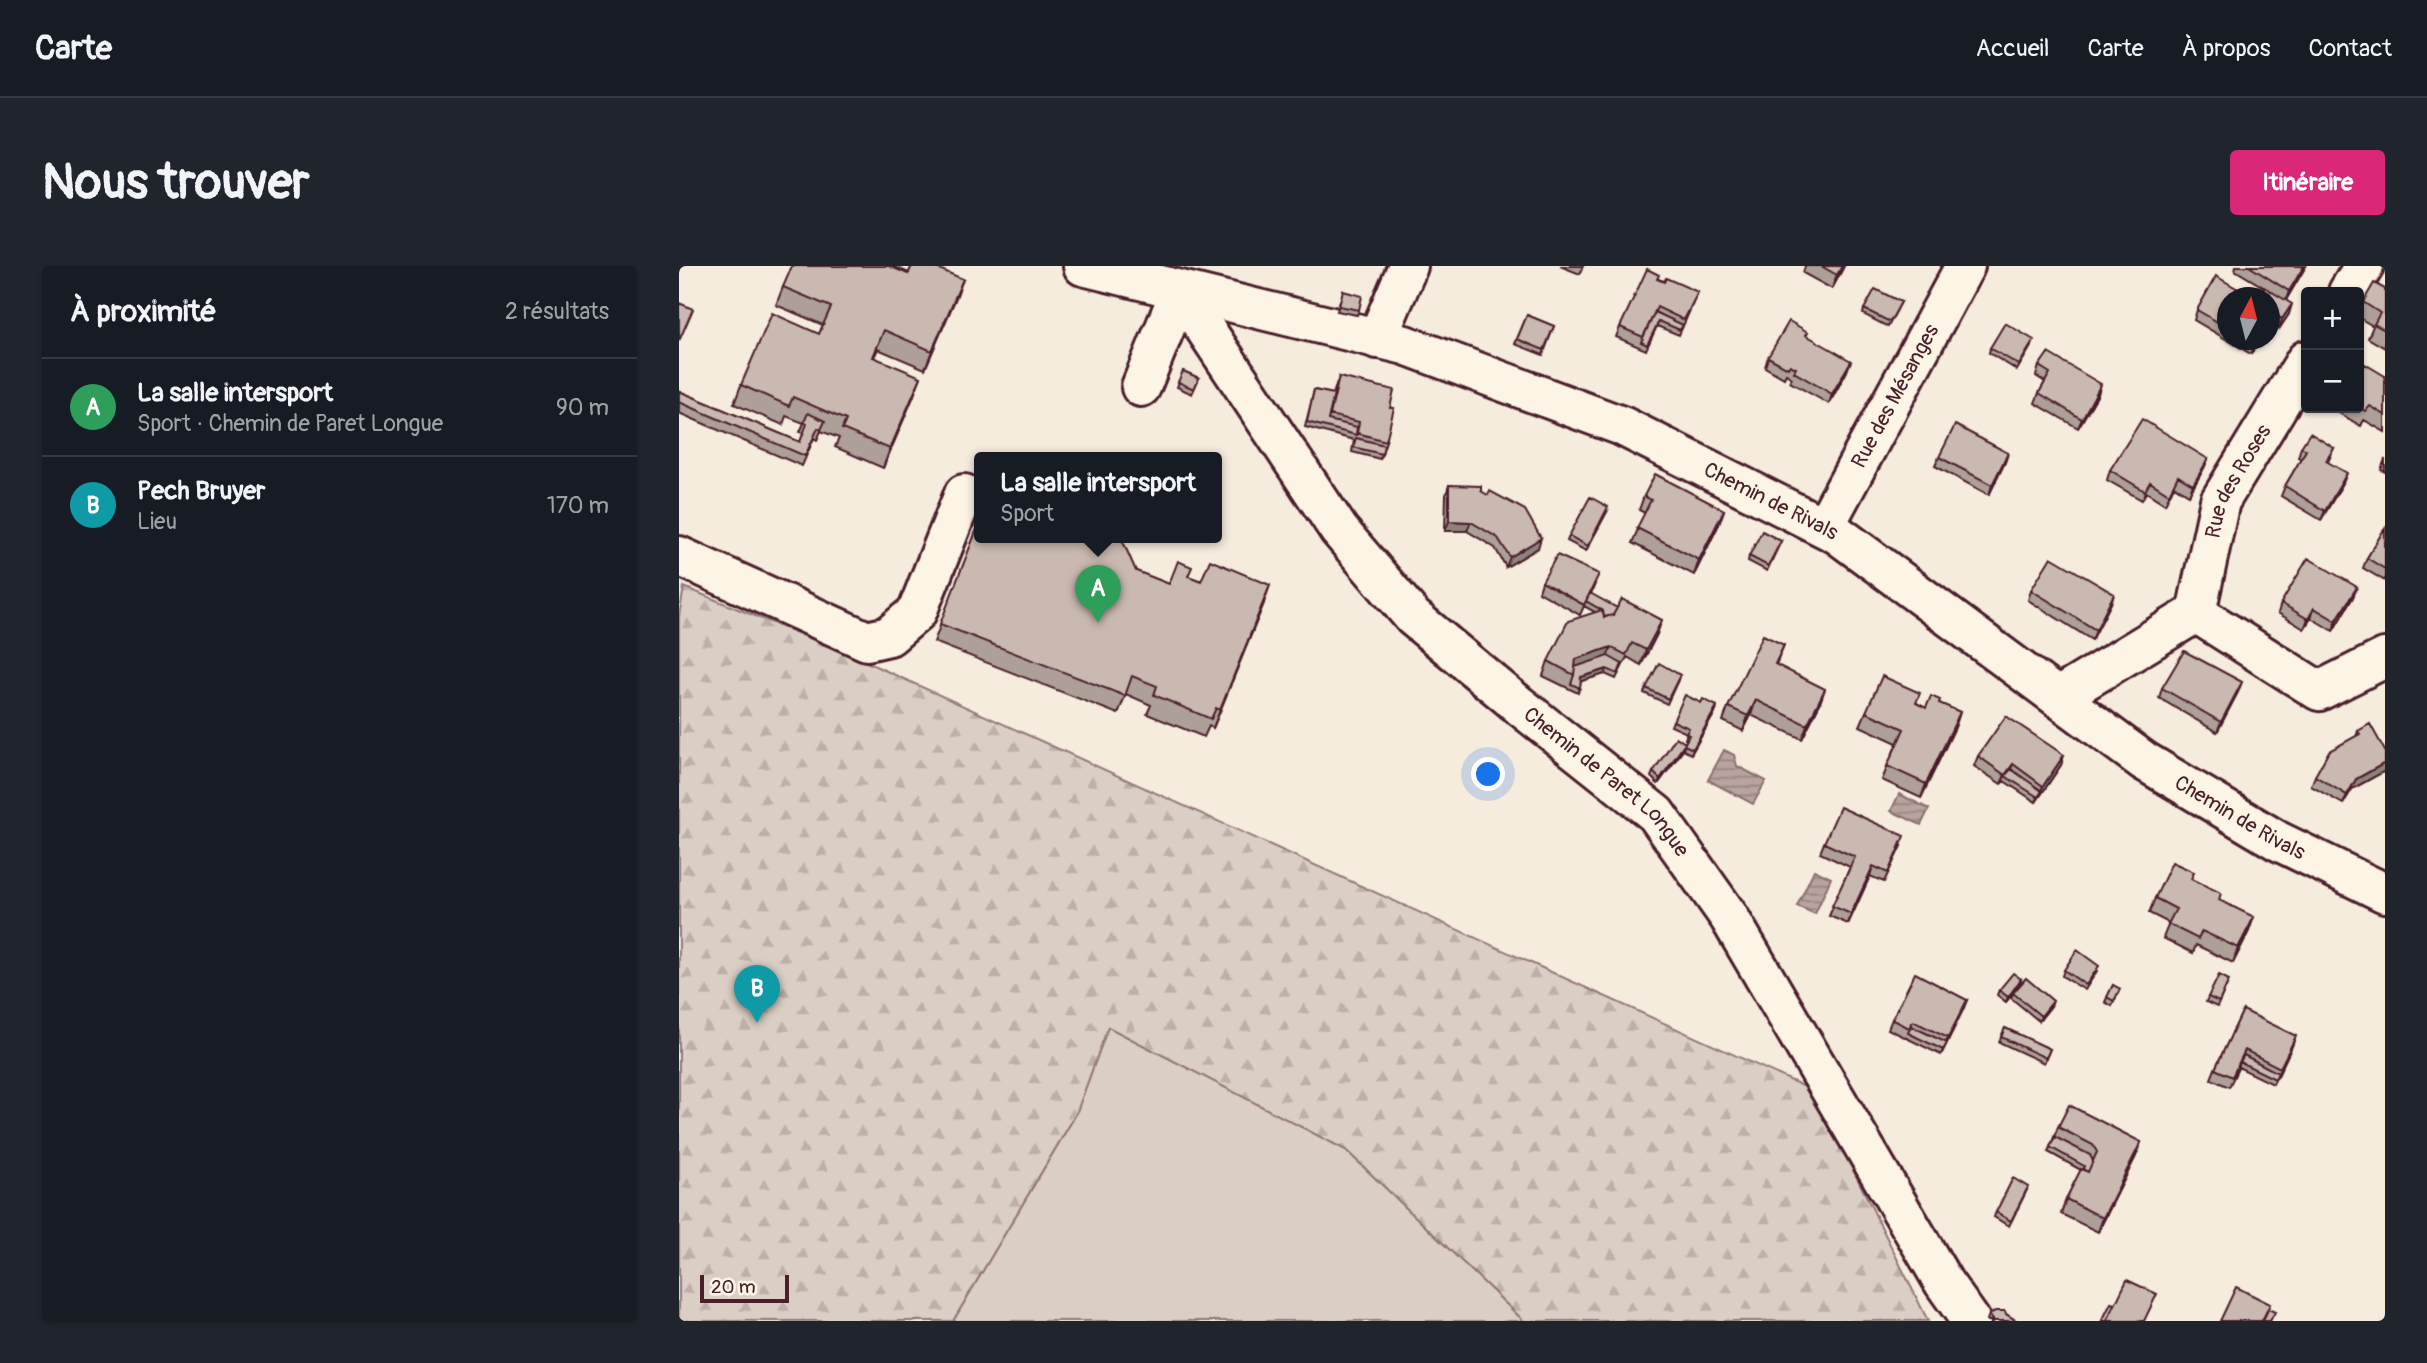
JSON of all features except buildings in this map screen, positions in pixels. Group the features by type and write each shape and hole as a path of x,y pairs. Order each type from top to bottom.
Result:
{"street":[{"name":"Chemin de Rivals","path":"1083,266 1405,345 1622,426 1837,534 2144,761 2278,841 2385,893"},
{"path":"1377,339 1408,266"},
{"name":"Rue des Mésanges","path":"1824,527 1965,266"},
{"path":"2351,287 2364,266"},
{"path":"1141,387 1180,291"},
{"name":"Chemin de Paret Longue","path":"1180,291 1339,530 1413,617 1656,814 1729,917 1944,1283 1971,1321"},
{"name":"Rue des Roses","path":"2196,613 2220,500 2301,368"},
{"path":"679,556 867,641 889,636 916,612 964,494"},
{"path":"2057,697 2196,613 2319,691 2385,658"}],"green space":[{"path":"684,587 851,655 1814,1091 1928,1321 1524,1321 1346,1150 1108,1027 1076,1114 953,1321 679,1321 679,616"},
{"path":"1108,1026 1346,1150 1524,1321 953,1321 1076,1114"}],"shaded area":[{"path":"1724,750 1734,755 1737,766 1766,781 1753,804 1708,780"},
{"path":"1899,794 1929,809 1921,825 1891,811"},
{"path":"1814,870 1831,878 1815,914 1797,906"}],"place":[{"name":"La salle intersport","path":"1098,623"},
{"name":"Pech Bruyer","path":"757,1023"}]}
